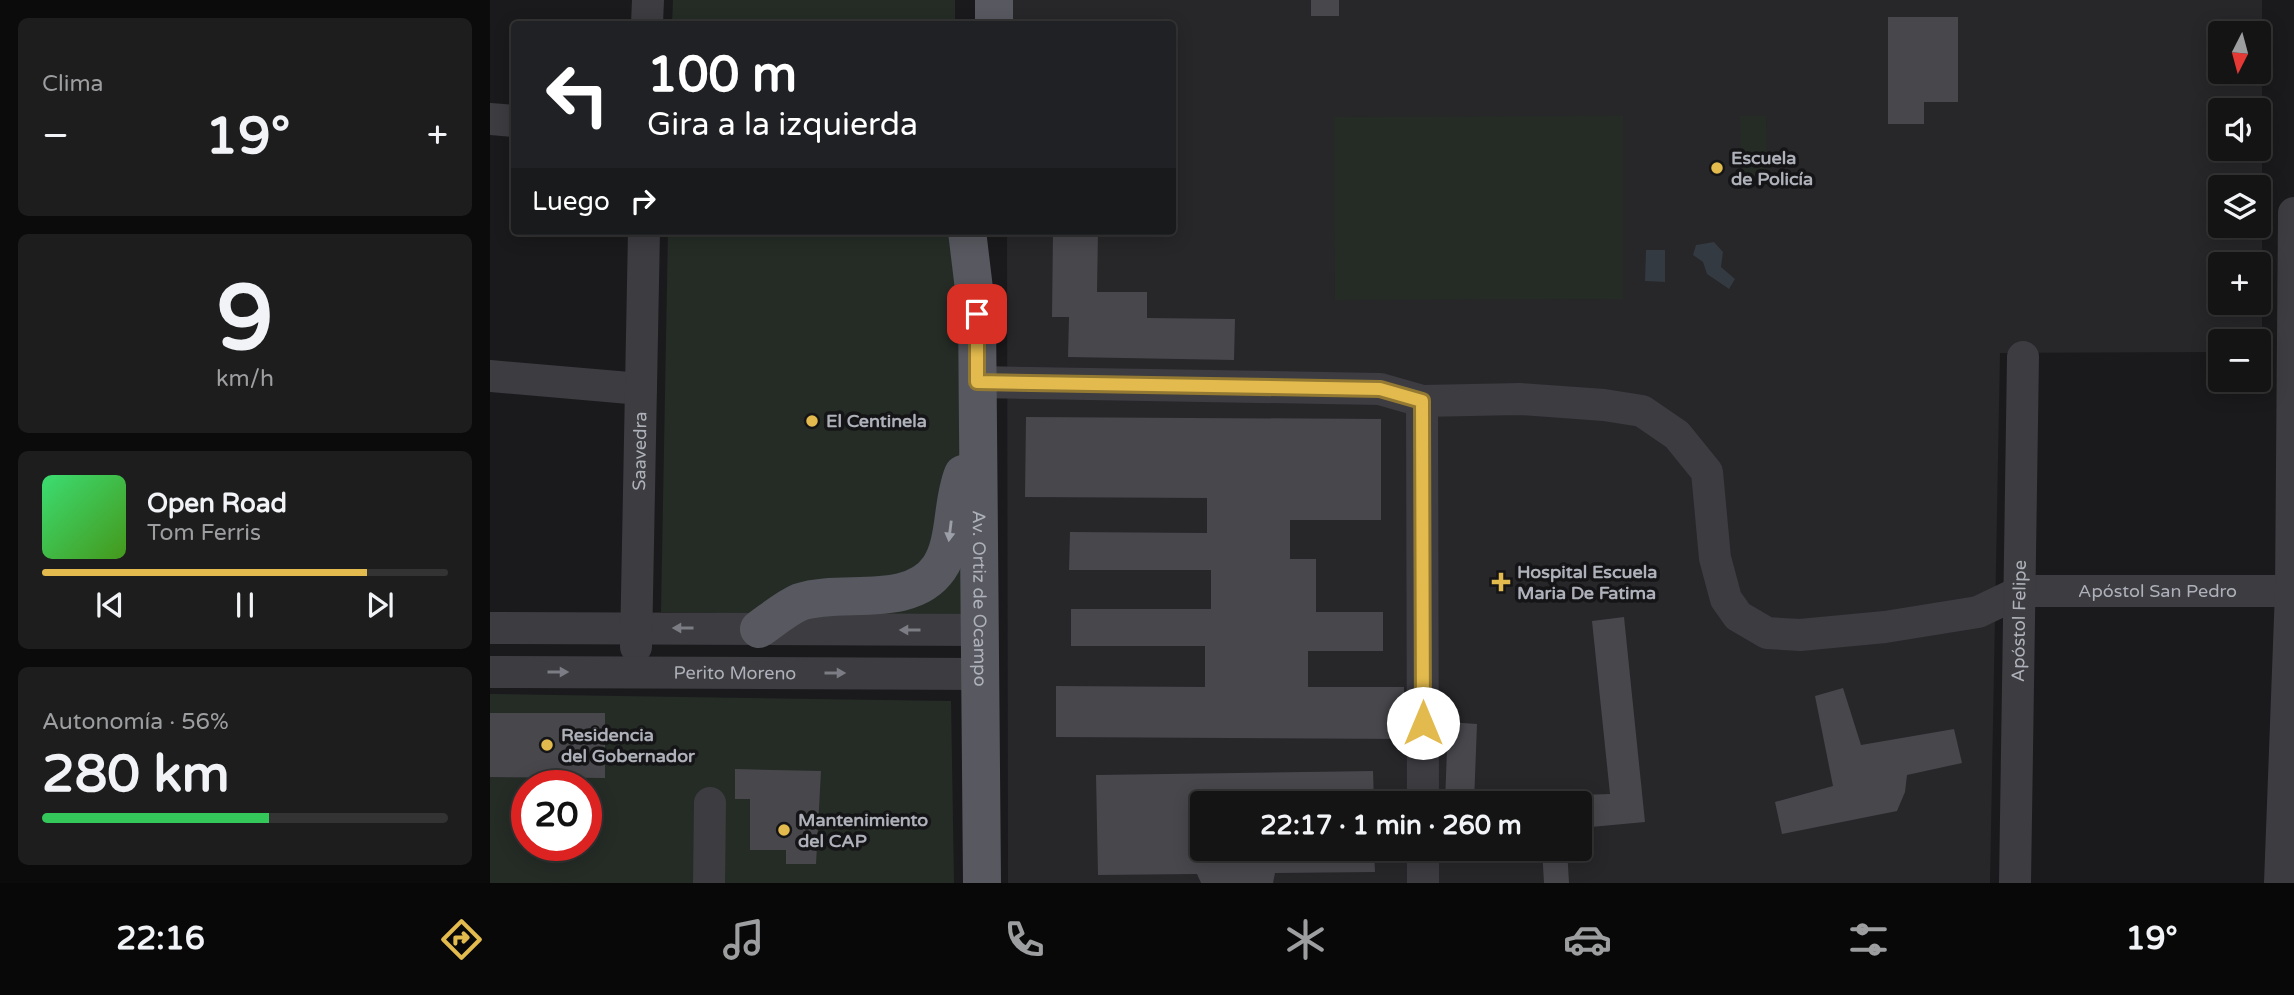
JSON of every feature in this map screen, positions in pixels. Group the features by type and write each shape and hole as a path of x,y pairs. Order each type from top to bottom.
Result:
{"main road":[{"path":"968,0 968,21"},
{"path":"994,21 995,0"},
{"name":"Av. Ortiz de Ocampo","path":"967,235 977,314 982,883"},
{"name":"Av. Ortiz de Ocampo","path":"977,314 987,235"},
{"path":"759,629 799,603 825,597 902,591 925,582 939,568 949,544 955,494 978,444"}],"street":[{"path":"647,21 648,0"},
{"path":"490,119 511,121"},
{"path":"2280,883 2292,591 2294,213"},
{"name":"Saavedra","path":"636,673 644,235"},
{"name":"Apóstol Felipe","path":"2015,883 2024,357"},
{"path":"490,376 641,389"},
{"path":"977,382 1380,389 1422,401 1520,399 1604,405 1642,411 1677,435 1707,472 1715,558 1726,599 1738,616 1767,633 1800,635 1885,627 1978,612 2022,590"},
{"path":"1422,401 1423,791"},
{"name":"Apóstol San Pedro","path":"2022,590 2292,591"},
{"path":"490,628 979,630"},
{"name":"Perito Moreno","path":"490,672 979,674"},
{"path":"709,883 710,803"},
{"path":"1423,861 1423,883"}],"shaded area":[{"path":"673,0 955,0 955,21 672,21"},
{"path":"1010,0 2262,0 2262,21 2208,21 2208,84 2262,84 2262,98 2208,98 2208,161 2262,161 2262,175 2208,175 2208,238 2262,238 2262,252 2208,252 2208,315 2262,315 2262,329 2208,329 2208,352 2000,353 1990,883 1008,883 1007,235 1176,235 1176,21 1010,21"},
{"path":"1623,116 1623,299 1335,300 1334,117"},
{"path":"1740,116 1766,116 1767,180 1741,180"},
{"name":"El Centinela","path":"668,235 957,235 962,617 661,612"},
{"path":"1714,242 1723,252 1721,267 1735,279 1729,289 1707,274 1703,262 1693,255 1696,245"},
{"path":"1646,250 1665,250 1665,282 1645,281"},
{"path":"490,694 951,701 954,883 490,883"}],"building":[{"path":"1311,0 1339,0 1339,16 1311,16"},
{"path":"1888,17 1958,17 1958,102 1924,102 1924,124 1888,124"},
{"path":"1053,235 1098,235 1097,292 1147,292 1147,318 1235,319 1234,360 1068,357 1069,317 1052,317"},
{"path":"1026,417 1381,419 1381,520 1290,520 1290,559 1316,559 1316,612 1383,612 1383,651 1308,651 1308,687 1404,687 1404,739 1056,737 1056,686 1205,687 1205,646 1071,646 1071,609 1211,609 1211,570 1069,570 1070,532 1207,533 1207,498 1025,497"},
{"path":"1624,617 1645,822 1592,827 1592,795 1610,794 1592,621"},
{"path":"1843,688 1861,745 1954,729 1962,763 1907,775 1905,792 1897,811 1782,834 1775,802 1833,786 1815,696"},
{"name":"Residencia del Gobernador","path":"490,713 605,713 605,778 602,778 602,770 511,770 511,777 490,777"},
{"path":"1448,722 1477,724 1474,791 1445,791"},
{"name":"Mantenimiento del CAP","path":"735,769 821,771 816,864 786,864 786,850 750,850 750,799 735,799"},
{"path":"1373,771 1374,791 1190,791 1190,861 1375,861 1375,872 1275,873 1273,883 1201,883 1197,874 1098,875 1096,775"},
{"path":"1543,861 1568,861 1569,883 1544,883"}],"place":[{"name":"Escuela de Policía","path":"1717,168"},
{"name":"El Centinela","path":"812,421"},
{"name":"Hospital Escuela Maria De Fatima","path":"1501,582"},
{"name":"Residencia del Gobernador","path":"547,745"},
{"name":"Mantenimiento del CAP","path":"784,830"}],"route":[{"path":"977,314 977,382 1380,389 1422,401 1423,723"}]}
